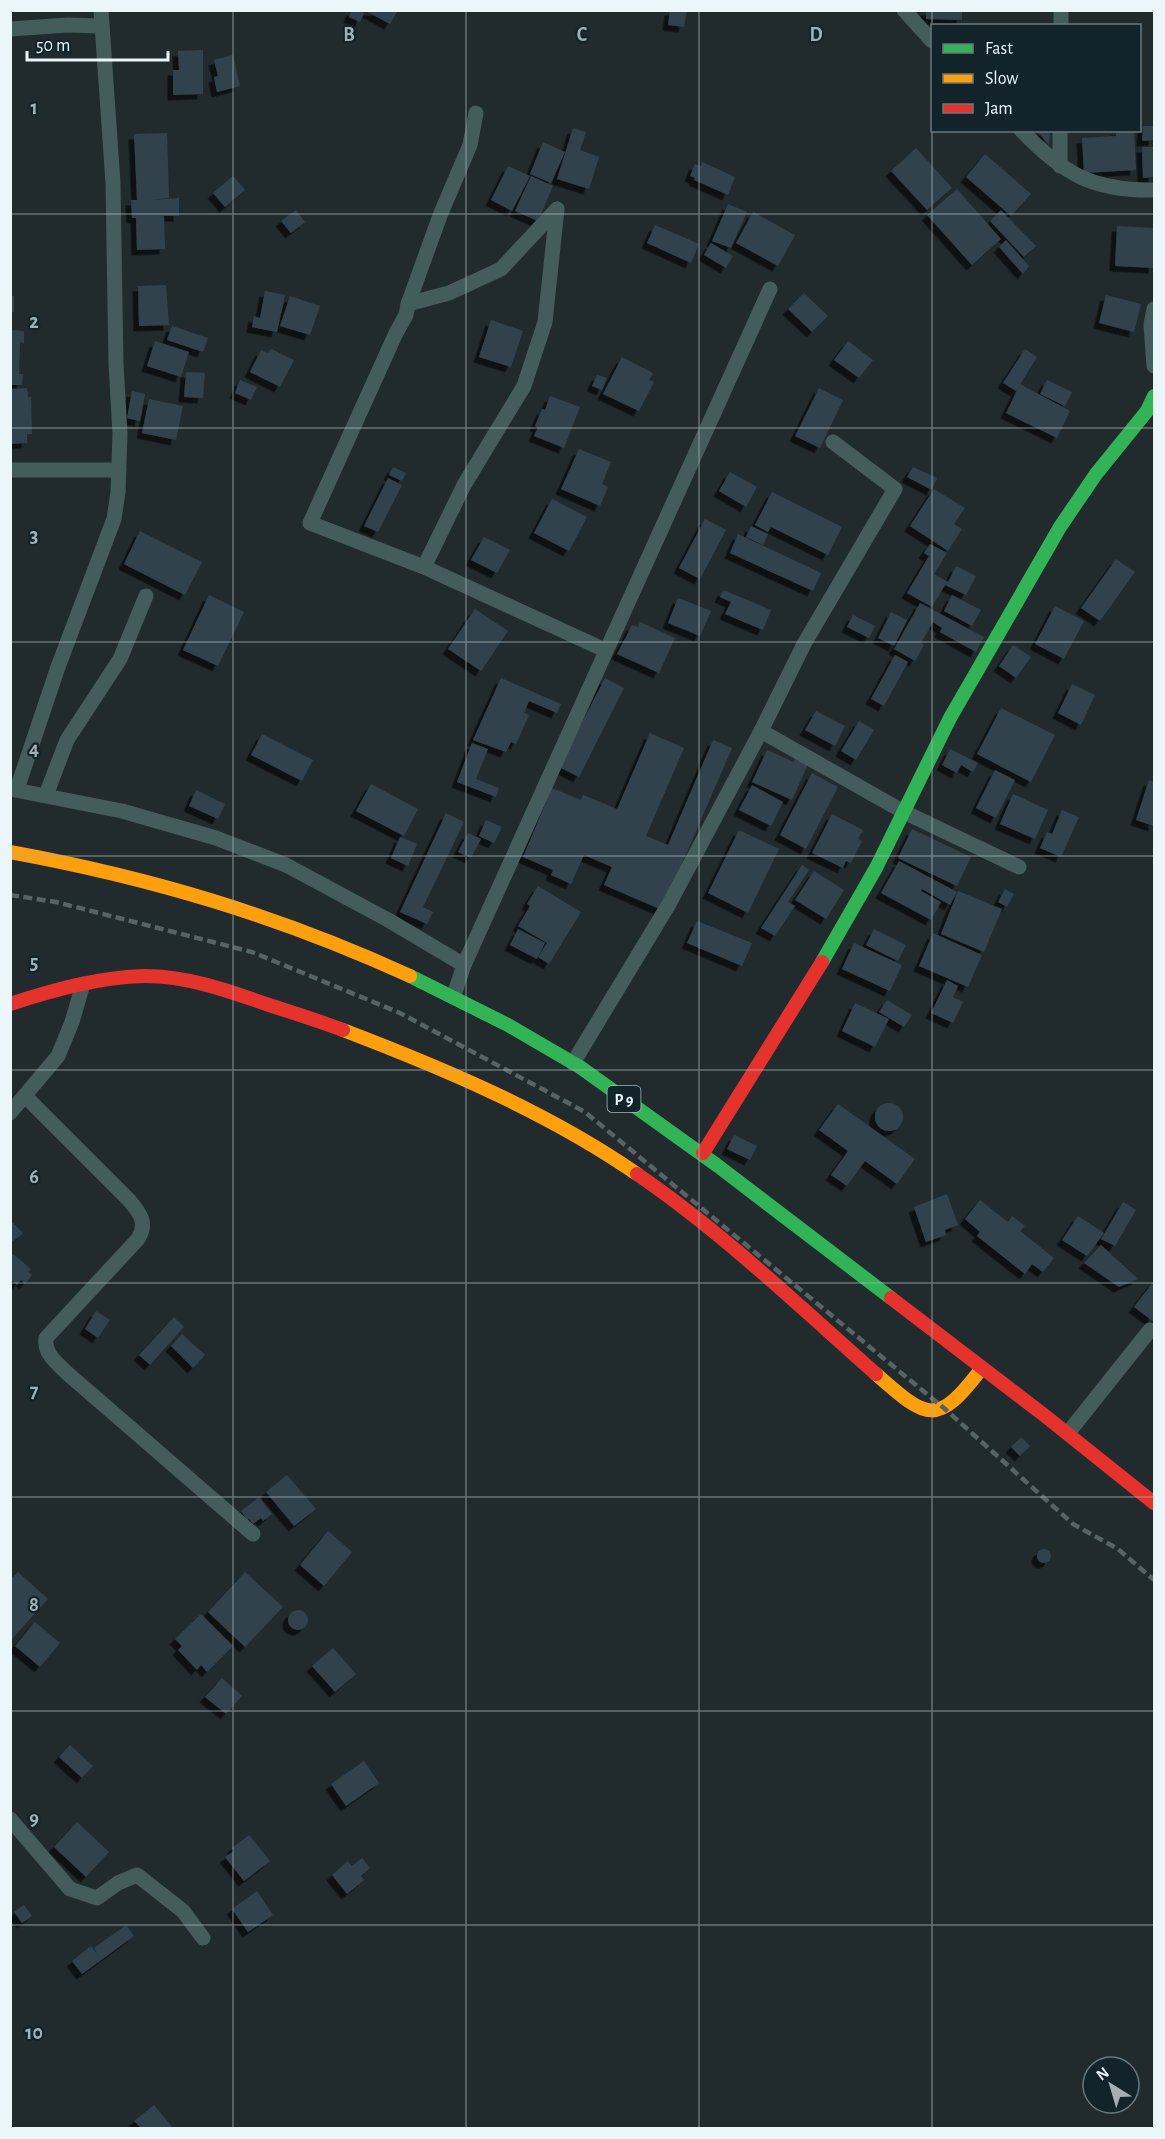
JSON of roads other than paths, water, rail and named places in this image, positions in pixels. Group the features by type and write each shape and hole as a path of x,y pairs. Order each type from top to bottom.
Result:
{"street":[{"path":"904,10 931,39"},
{"path":"10,29 68,25 101,18 113,183 119,470 114,519 14,789 122,811 205,835 286,865 351,899 464,965"},
{"path":"476,113 470,145 441,213 406,315 310,523 424,567 605,650"},
{"path":"1023,132 1060,166 1081,178 1103,186 1128,190 1155,190"},
{"path":"1060,132 1060,166"},
{"path":"408,304 449,293 484,279 501,269 557,209 545,322 524,386 464,485 424,567"},
{"path":"454,995 464,965 770,289"},
{"path":"1155,309 1151,325 1155,366"},
{"path":"703,1153 830,949 876,868 951,718 1060,527 1096,474 1147,411 1155,396"},
{"path":"573,1063 669,904 761,731 804,644 895,489 833,442"},
{"path":"10,470 119,470"},
{"path":"46,795 67,740 120,659 146,596"},
{"path":"761,731 904,812 1019,867"},
{"name":"P 9","path":"10,852 70,862 182,890 307,932 454,995 573,1063 703,1153 1068,1433 1155,1503"},
{"path":"10,1004 83,984 130,978 163,977 196,983 334,1027 465,1078 536,1114 577,1137 673,1199 738,1251 913,1405 934,1412 945,1409 964,1391 982,1368"},
{"path":"10,1113 58,1056 72,1022 83,984"},
{"path":"26,1096 129,1200 138,1210 143,1223 143,1230 138,1239 46,1338 47,1353 253,1534"},
{"path":"1068,1433 1150,1330"},
{"path":"10,1819 70,1889 97,1898 118,1883 137,1875 183,1911 203,1938"}],"railway":[{"path":"10,895 56,902 252,952 400,1013 585,1112 945,1409 1073,1524 1118,1549 1154,1580"}]}
